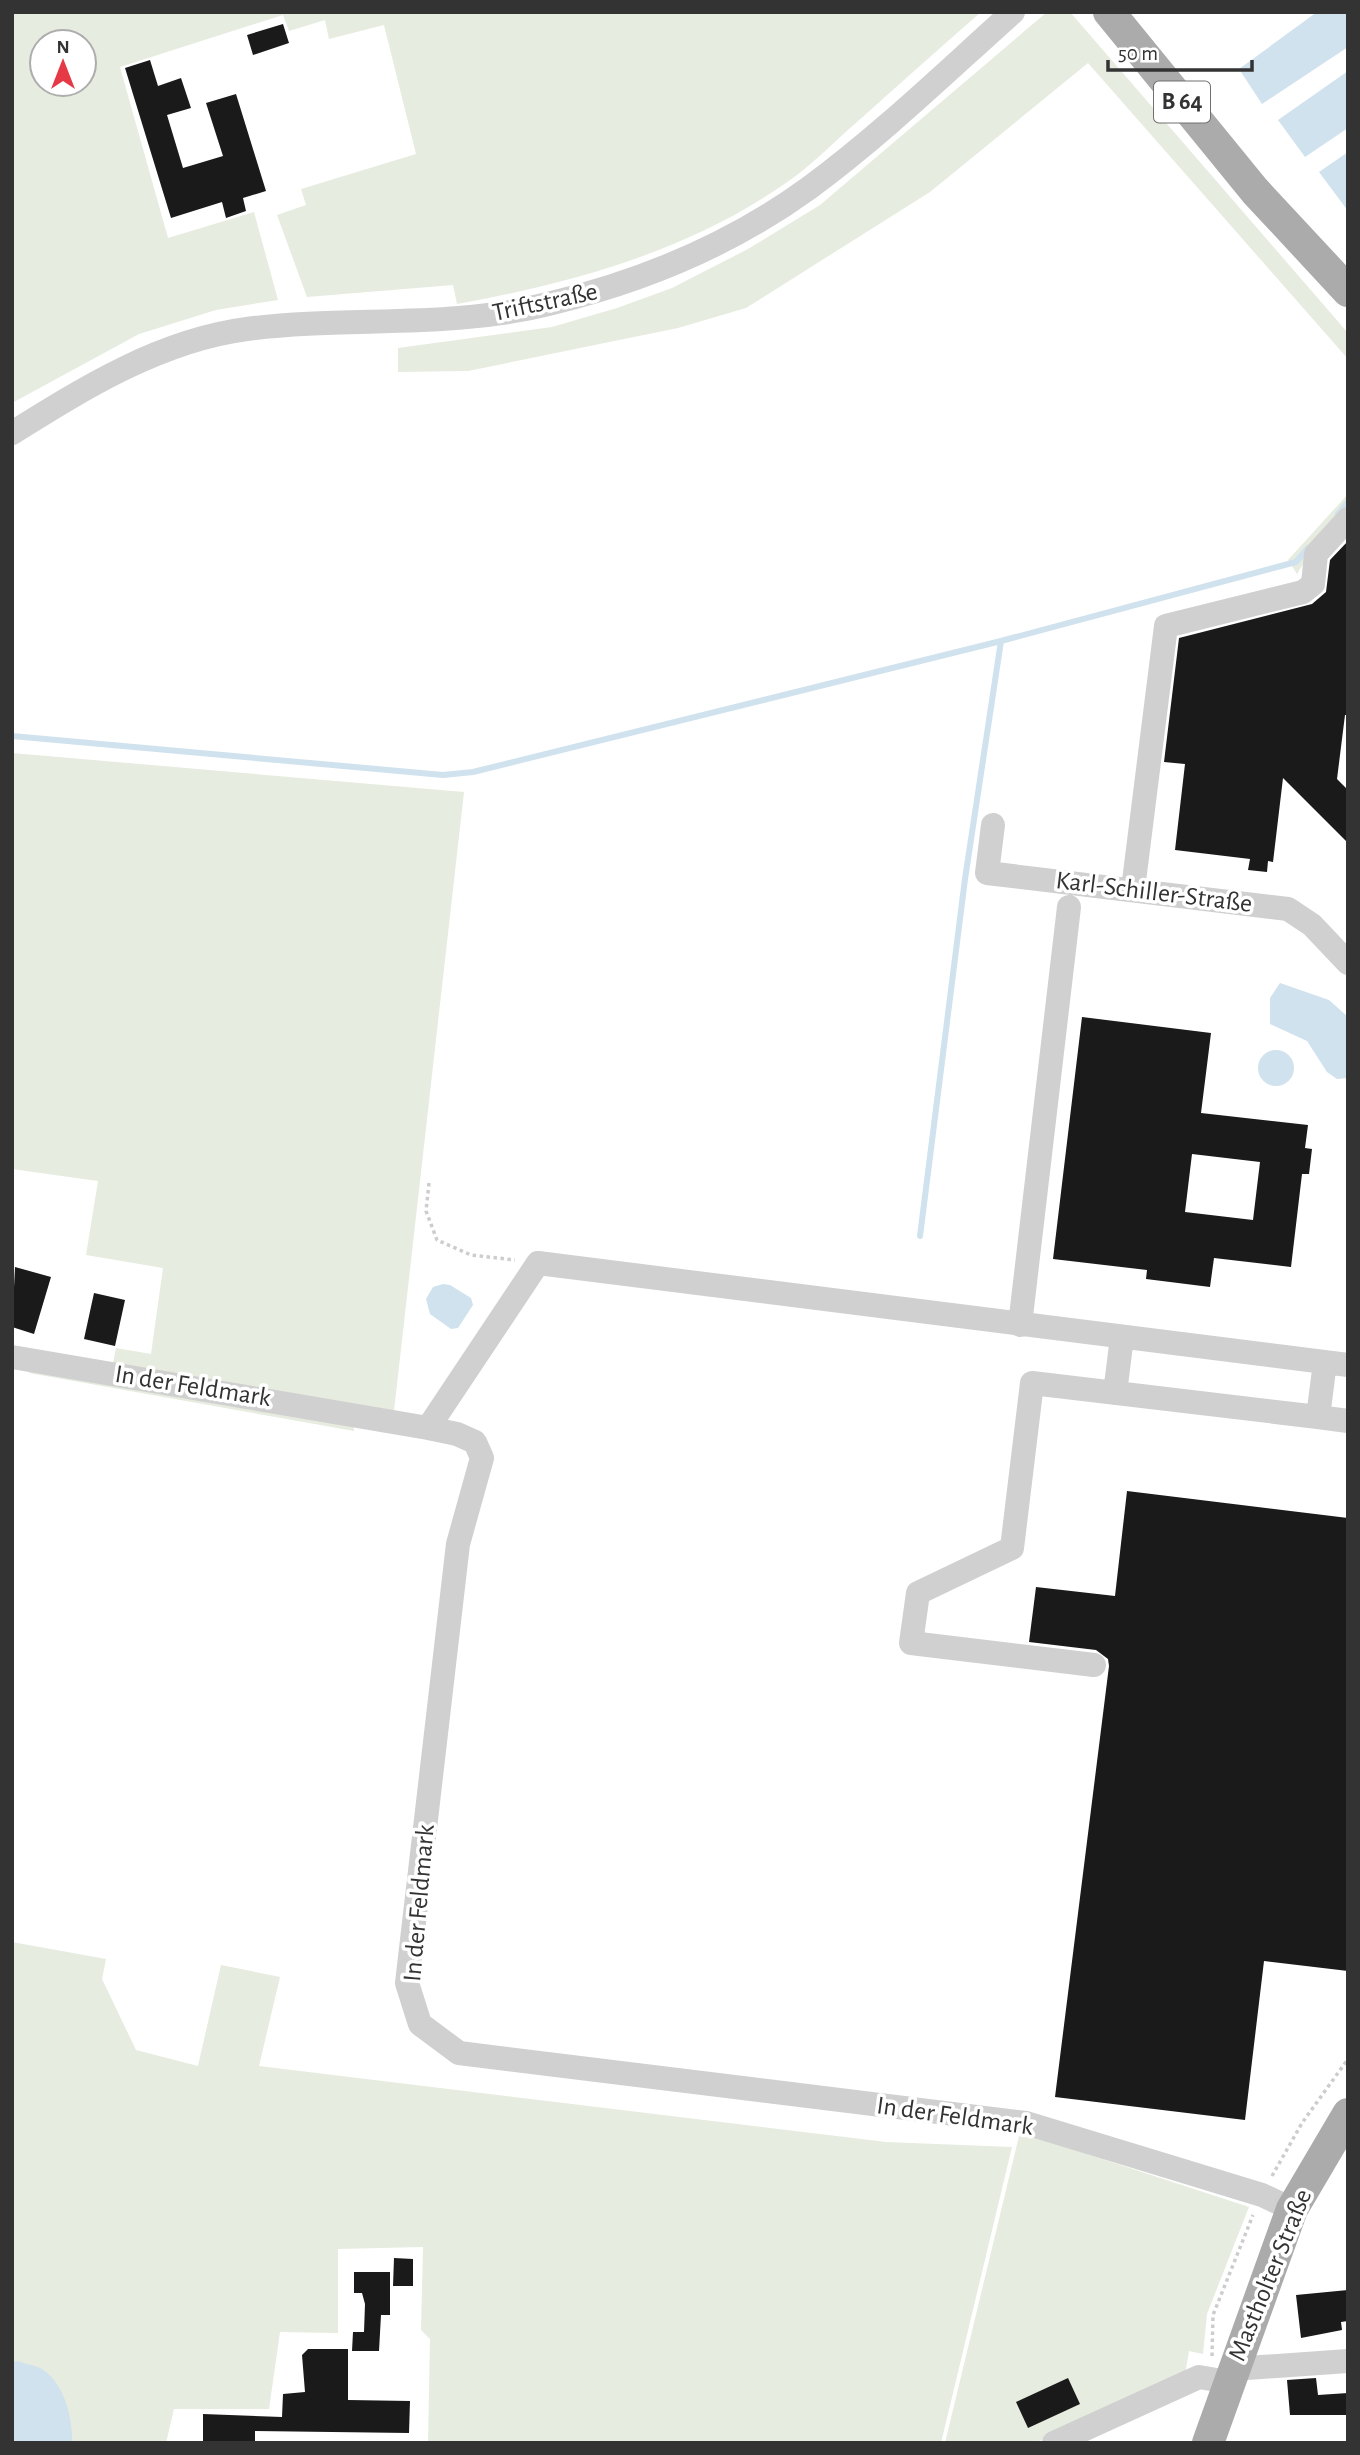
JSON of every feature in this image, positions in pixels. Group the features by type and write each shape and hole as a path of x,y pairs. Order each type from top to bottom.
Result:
{"main road":[{"name":"B 64","path":"1109,12 1255,191 1348,291"},
{"name":"Mastholter Straße","path":"1208,2443 1292,2208 1348,2114"}],"street":[{"name":"Triftstraße","path":"12,433 67,399 136,362 190,341 244,329 308,323 483,316 546,305 610,288 662,268 736,233 806,190 860,148 1013,12"},
{"path":"1133,889 1166,625 1303,592 1313,584 1316,554 1348,519"},
{"name":"Karl-Schiller-Straße","path":"993,825 988,873 1288,909 1312,925 1348,962"},
{"path":"1020,1325 1069,907"},
{"path":"428,1427 538,1263 1336,1364 1318,1417"},
{"path":"1115,1393 1122,1337"},
{"name":"In der Feldmark","path":"12,1357 428,1427 475,1442 482,1458 458,1544 407,1983 420,2024 459,2053 1026,2123 1262,2195 1292,2208"},
{"path":"1094,1665 911,1643 918,1593 1012,1548 1032,1383 1348,1421"},
{"path":"1054,2443 1199,2377 1247,2368 1348,2361"}],"path":[{"path":"429,1182 426,1211 437,1240 471,1255 538,1263"}],"shaded area":[{"path":"12,12 981,12 805,169 759,201 677,243 635,259 547,285 457,304 453,285 307,297 277,215 306,205 301,189 416,154 384,25 329,39 325,20 289,31 283,15 120,67 168,238 254,212 278,300 216,310 139,334 12,403"},
{"path":"1047,12 1070,12 1348,333 1348,359 1088,63 930,192 746,308 678,328 468,371 398,372 398,348 552,327 672,288 748,249 820,205"},
{"path":"1348,494 1348,509 1312,549 1297,574 1288,560"},
{"path":"12,753 464,792 394,1411 113,1363 116,1348 151,1354 163,1268 86,1255 98,1181 12,1169"},
{"path":"33,1367 353,1422 354,1431 29,1373"},
{"path":"12,1942 106,1959 102,1979 136,2050 198,2066 221,1965 280,1977 259,2066 886,2142 1012,2147 941,2443 428,2443 430,2339 421,2330 423,2247 338,2249 338,2333 280,2332 269,2409 174,2409 166,2443 12,2443"},
{"path":"1020,2132 1249,2207 1207,2314 1203,2354 1189,2351 1185,2375 1035,2443 945,2443"}],"water":[{"path":"1317,12 1348,12 1348,47 1262,104 1239,69"},
{"path":"1348,71 1348,128 1305,157 1278,120"},
{"path":"1348,152 1348,211 1319,172"},
{"path":"1280,983 1329,1000 1347,1016 1348,1078 1337,1079 1327,1072 1307,1041 1270,1024 1270,998"},
{"path":"1276,1050 1289,1055 1294,1068 1289,1081 1276,1086 1263,1081 1258,1068 1263,1055"},
{"path":"450,1285 471,1298 473,1305 458,1328 451,1329 430,1314 426,1299 433,1287"},
{"path":"18,2361 40,2368 61,2391 69,2412 72,2443 12,2443 12,2362"}],"building":[{"path":"283,24 289,43 253,55 247,35"},
{"path":"150,60 158,86 181,78 191,108 167,115 183,168 223,156 206,103 236,94 266,191 243,198 246,211 226,218 222,202 171,218 125,68"},
{"path":"1348,541 1348,715 1345,715 1337,779 1348,790 1348,843 1283,778 1273,862 1268,861 1267,872 1248,870 1250,859 1175,850 1185,764 1164,762 1179,638 1312,604 1326,592 1330,560"},
{"path":"1082,1017 1211,1033 1201,1113 1308,1125 1305,1148 1312,1149 1309,1174 1302,1174 1291,1267 1214,1258 1210,1287 1146,1279 1147,1270 1053,1259","holes":["1192,1154 1260,1162 1253,1220 1185,1212"]},
{"path":"15,1267 51,1277 34,1334 12,1327"},
{"path":"94,1293 125,1300 115,1346 84,1339"},
{"path":"1127,1491 1348,1518 1348,1971 1264,1961 1245,2120 1055,2097 1109,1666 1108,1659 1096,1650 1029,1642 1036,1587 1115,1596"},
{"path":"394,2258 413,2259 413,2286 393,2286"},
{"path":"354,2272 390,2272 390,2315 381,2315 379,2351 352,2351 353,2332 364,2332 365,2304 362,2293 354,2293"},
{"path":"1348,2290 1348,2321 1341,2322 1342,2330 1301,2338 1296,2295"},
{"path":"308,2349 348,2349 348,2400 410,2401 409,2433 255,2431 255,2443 203,2443 203,2414 282,2417 283,2394 305,2392 302,2355"},
{"path":"1068,2378 1080,2404 1028,2428 1016,2402"},
{"path":"1316,2378 1318,2395 1348,2393 1348,2415 1290,2415 1287,2380"}],"waterway":[{"path":"1338,514 1348,502"},
{"path":"12,736 443,775 473,772 1001,641 1296,562 1308,548"},
{"path":"920,1236 965,879 1001,641"}]}
